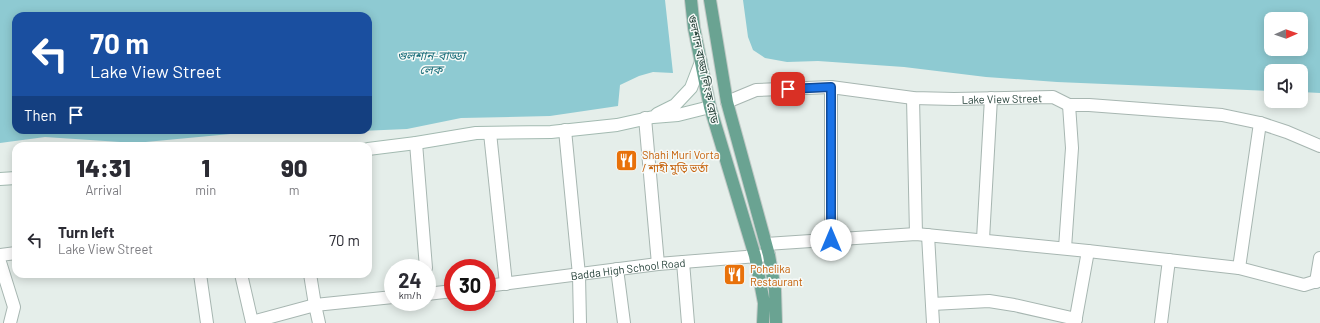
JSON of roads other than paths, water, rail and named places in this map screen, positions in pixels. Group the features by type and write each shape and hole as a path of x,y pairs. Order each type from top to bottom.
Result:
{"main road":[{"name":"গুলশান বাড্ডা লিংক রোড","path":"691,0 694,28 710,107 755,256 764,303 763,323"},
{"name":"গুলশান বাড্ডা লিংক রোড","path":"710,0 727,102 767,250 775,290 776,323"}],"street":[{"path":"649,118 675,105 691,88 701,62"},
{"path":"831,87 831,240"},
{"name":"Lake View Street","path":"727,102 756,90 831,87 913,98 1053,97 1069,105 1089,105 1222,115 1260,123 1288,132 1320,146"},
{"path":"913,98 922,234 932,304 933,323"},
{"path":"983,240 991,98"},
{"path":"1065,248 1072,148 1069,105"},
{"path":"372,148 416,143 476,133 551,132 678,115 710,107"},
{"path":"649,118 658,264"},
{"path":"1239,268 1260,123"},
{"path":"564,130 579,274 580,323"},
{"path":"490,133 506,284"},
{"path":"416,143 425,259"},
{"path":"0,179 12,178"},
{"name":"Badda High School Road","path":"496,285 658,264 755,256 767,250 831,240 922,234 1088,250 1239,268 1304,285 1318,281"},
{"path":"932,304 989,301 1014,305 1076,321 1088,250"},
{"path":"0,255 12,254"},
{"path":"1318,281 1320,258"},
{"path":"1161,323 1169,260"},
{"path":"0,262 14,307 10,323"},
{"path":"683,262 688,323"},
{"path":"617,270 624,323"},
{"path":"201,278 207,323"},
{"path":"242,278 252,322 315,305 384,298"},
{"path":"311,278 319,323"}],"water":[{"name":"গুলশান-বাড্ডা লেক","path":"0,0 665,0 673,73 653,72 639,76 620,85 618,106 550,116 461,118 407,129 372,131 372,12 12,12 12,134 230,134 146,142 120,142 45,137 0,143"},
{"path":"743,0 1320,0 1320,93 1308,92 1308,64 1264,64 1264,91 1057,82 986,77 904,67 818,61 787,62 765,58 753,50 748,37"}],"place":[{"name":"Shahi Muri Vorta / শাহী মুড়ি ভর্তা","path":"627,160"},
{"name":"Pohelika Restaurant","path":"735,274"}]}
